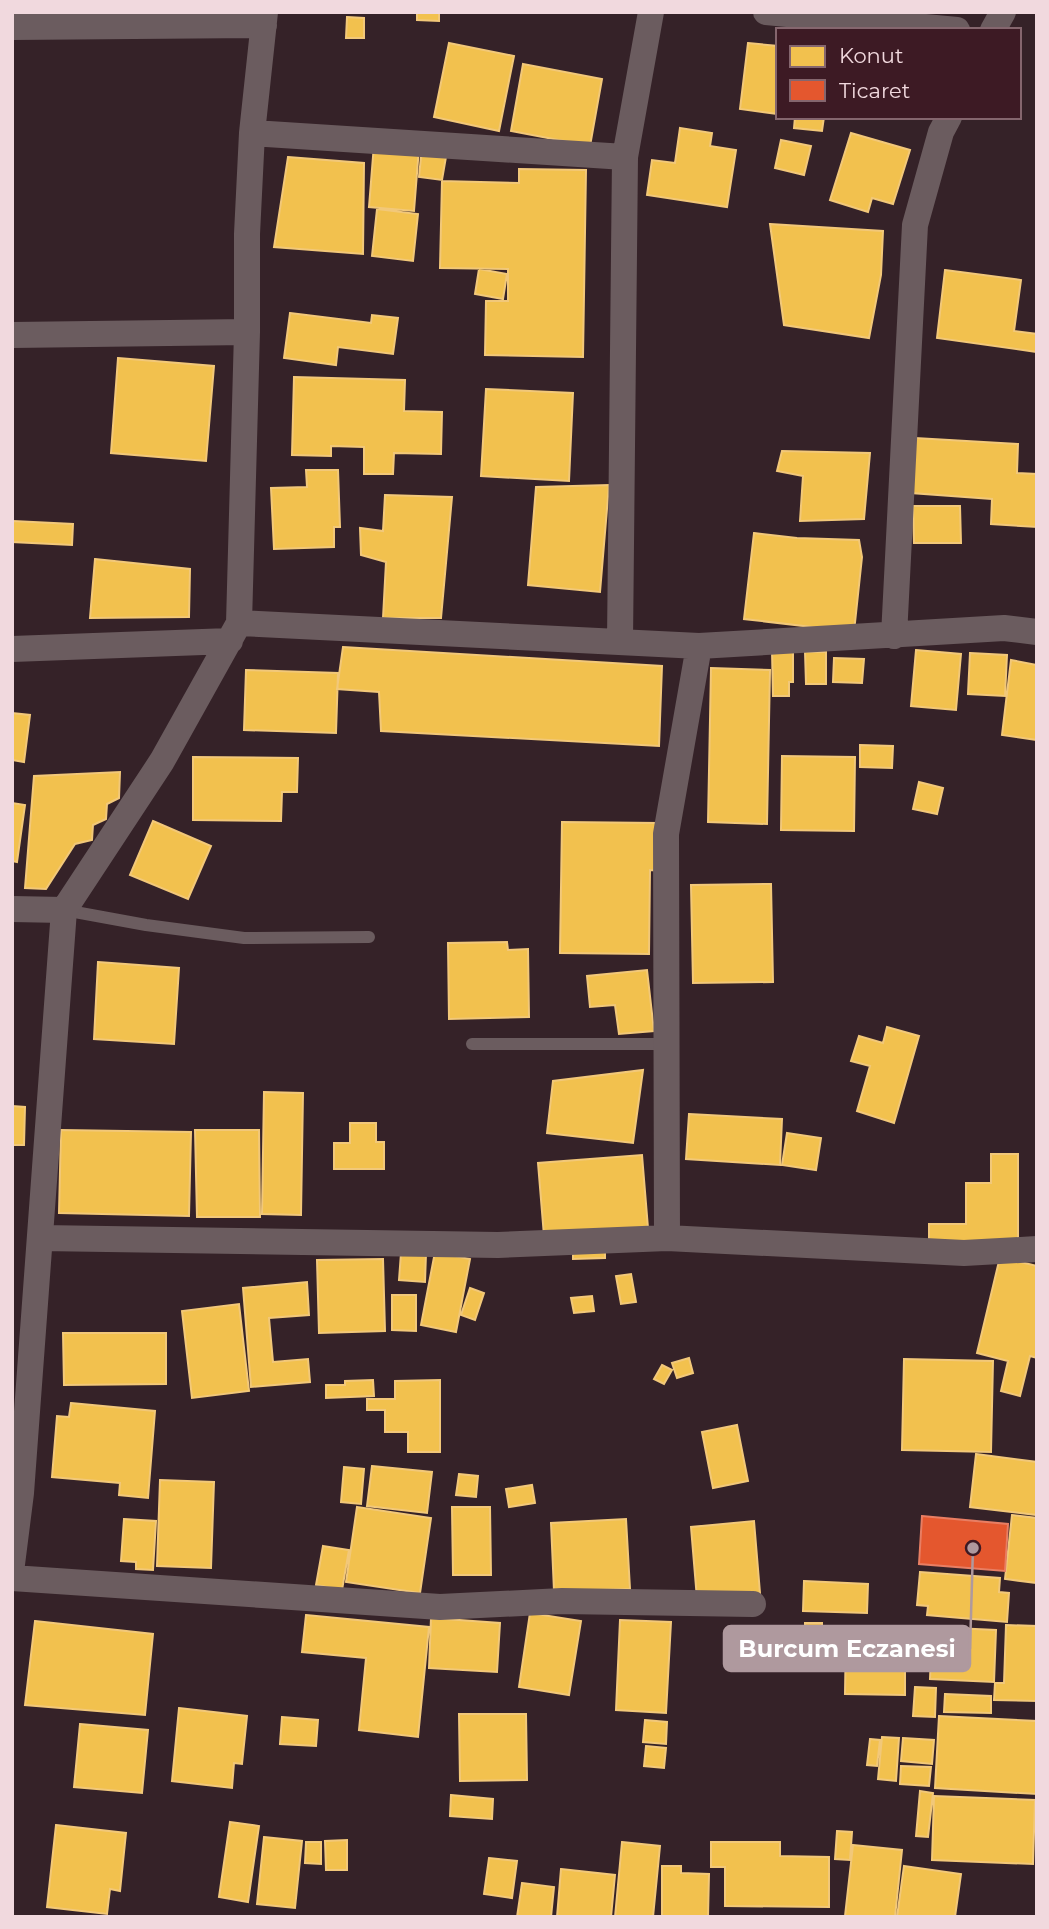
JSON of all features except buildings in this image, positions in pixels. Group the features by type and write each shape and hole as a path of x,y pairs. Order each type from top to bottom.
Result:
{"street":[{"path":"620,641 625,157 651,12"},
{"path":"766,12 936,28"},
{"path":"994,28 1003,12"},
{"path":"12,27 264,19 252,133 247,234 247,332 234,632 162,761 64,909 21,1493 13,1553"},
{"path":"894,636 915,225 941,132 948,119"},
{"path":"252,133 625,157"},
{"path":"12,335 247,332"},
{"path":"12,649 234,632 620,641 699,646 1004,628 1037,632"},
{"path":"667,1238 666,834 699,646"},
{"path":"12,909 64,909"},
{"path":"41,1238 498,1245 667,1238 964,1254 1037,1249"},
{"path":"12,1577 440,1607 562,1601 752,1604"}],"lane":[{"path":"64,909 146,925 244,938 369,937"},
{"path":"472,1044 666,1044"}],"place":[{"name":"Burcum Eczanesi","path":"973,1548"}]}
